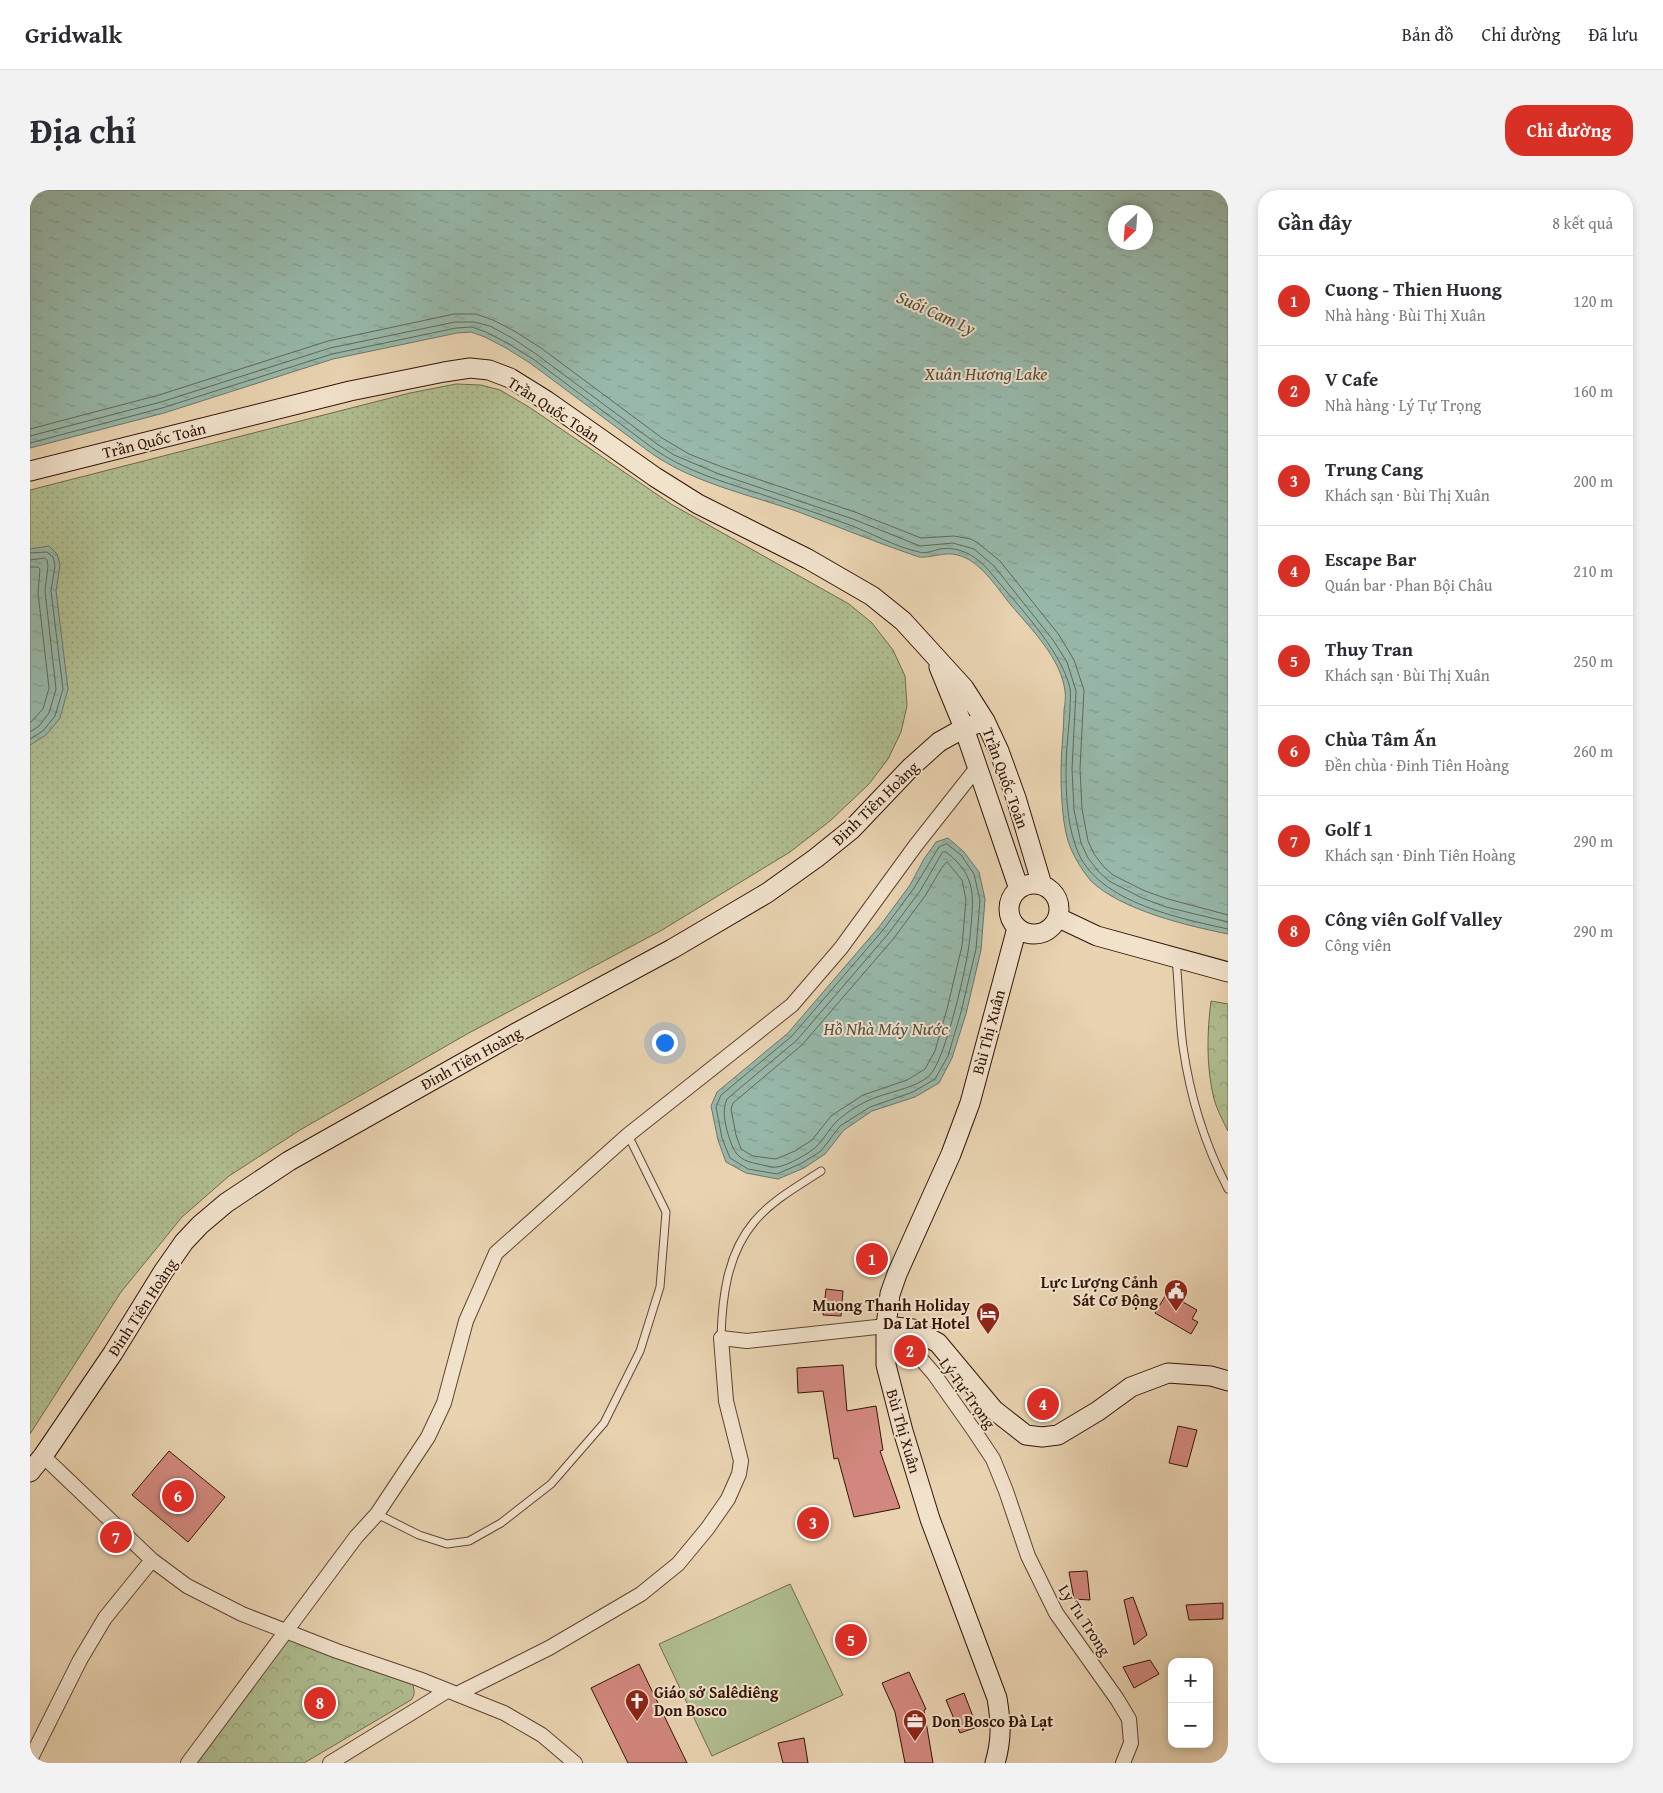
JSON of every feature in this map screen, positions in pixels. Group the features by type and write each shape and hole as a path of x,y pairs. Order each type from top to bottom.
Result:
{"main road":[{"name":"Trần Quốc Toản","path":"30,471 350,391 470,368 489,370 510,378 547,401 654,477 698,504 808,559 872,596 903,621 964,688 985,721 999,751 1016,798 1042,885"},
{"name":"Trần Quốc Toản","path":"935,657 964,728 976,769 1019,889"},
{"name":"Đinh Tiên Hoàng","path":"30,1472 113,1353 163,1272 184,1242 226,1203 289,1161 516,1033 672,949 767,893 816,858 852,829 911,767 939,742 964,728 985,721"},
{"path":"1033,884 1042,885 1050,889 1056,896 1059,904 1058,918 1054,926 1047,931 1039,934 1030,934 1017,928 1012,921 1009,903 1019,889 1033,884"},
{"path":"1058,918 1097,936 1228,972"},
{"name":"Bùi Thị Xuân","path":"995,1763 1000,1745 1001,1720 997,1698 930,1519 903,1432 886,1364 886,1326 890,1294 897,1274 951,1154 970,1103 1017,928"},
{"path":"886,1326 913,1329 938,1343 994,1410 1026,1435 1042,1437 1058,1435 1098,1411 1131,1387 1168,1373 1211,1376 1228,1381"}],"street":[{"path":"188,1763 356,1537 377,1514 428,1437 444,1403 466,1321 496,1253 628,1136 792,1005 841,948 916,845 976,769"},
{"path":"330,1763 452,1692 549,1648 640,1594 678,1564 728,1499 739,1474 742,1461 726,1401 721,1338 747,1341 886,1326"},
{"name":"Lý Tự Trọng","path":"886,1326 934,1374 993,1459 1028,1556 1056,1613 1129,1719 1131,1743 1123,1763"},
{"path":"42,1456 152,1560 187,1586 242,1614 504,1713 542,1735 575,1763"},
{"path":"30,1760 80,1660 105,1618 152,1560"}],"lane":[{"path":"1176,958 1183,1046 1194,1104 1217,1168 1228,1189"},
{"path":"377,1514 419,1535 447,1544 469,1541 501,1523 551,1484 604,1422 640,1351 660,1287 666,1212 628,1136"},
{"path":"721,1338 722,1307 731,1264 745,1234 760,1215 793,1189 821,1171"}],"green space":[{"path":"456,384 481,385 500,390 529,407 671,504 849,604 872,623 893,650 905,676 907,706 901,732 888,759 869,784 830,821 790,852 662,930 467,1034 300,1130 229,1176 182,1217 121,1292 30,1434 30,490 410,393"},
{"path":"1211,1001 1228,1004 1228,1131 1215,1103 1211,1087 1208,1037"},
{"path":"790,1584 843,1695 712,1756 659,1644"},
{"path":"293,1638 412,1682 414,1696 411,1700 304,1763 189,1763 287,1641"}],"water":[{"name":"Xuân Hương Lake","path":"30,190 1228,190 1228,934 1175,921 1137,908 1104,891 1091,881 1082,870 1068,841 1063,810 1061,762 1065,691 1058,667 1036,634 986,574 978,566 962,556 944,554 919,557 796,511 721,487 685,472 651,453 530,363 506,348 471,332 457,333 333,359 164,413 30,448"},
{"path":"49,546 57,554 60,565 56,591 68,689 60,718 46,735 30,745 30,549"},
{"name":"Hồ Nhà Máy Nước","path":"948,838 964,852 979,872 985,899 981,950 966,1014 952,1058 939,1083 915,1097 872,1111 844,1130 825,1154 804,1168 778,1179 746,1173 726,1162 718,1140 711,1106 717,1092 788,1033 879,927 910,885 936,842"}],"building":[{"path":"826,1289 843,1291 841,1316 823,1315"},
{"name":"Lực Lượng Cảnh Sát Cơ Động","path":"1167,1293 1197,1310 1192,1319 1198,1322 1191,1334 1155,1313"},
{"path":"843,1365 847,1411 876,1406 883,1450 880,1451 900,1508 854,1517 838,1458 834,1459 823,1391 798,1393 797,1368"},
{"path":"1178,1426 1197,1430 1187,1467 1169,1463"},
{"path":"169,1451 225,1497 188,1542 132,1495"},
{"path":"1087,1571 1090,1600 1074,1599 1069,1572"},
{"path":"1133,1597 1147,1635 1134,1645 1124,1600"},
{"path":"1223,1603 1223,1619 1189,1620 1186,1605"},
{"path":"1150,1660 1159,1674 1134,1688 1123,1667"},
{"name":"Giáo sở Salêdiêng Don Bosco","path":"639,1664 687,1763 628,1763 591,1688"},
{"path":"909,1672 926,1709 924,1710 933,1763 905,1763 895,1712 882,1683"},
{"path":"964,1693 977,1727 960,1733 946,1700"},
{"path":"804,1738 808,1763 783,1763 778,1743"}],"place":[{"name":"Cuong - Thien Huong","path":"872,1259"},
{"name":"Lực Lượng Cảnh Sát Cơ Động","path":"1176,1312"},
{"name":"Muong Thanh Holiday Da Lat Hotel","path":"988,1335"},
{"name":"V Cafe","path":"910,1351"},
{"name":"Escape Bar","path":"1043,1404"},
{"name":"Chùa Tâm Ấn","path":"178,1496"},
{"name":"Trung Cang","path":"813,1523"},
{"name":"Golf 1","path":"116,1537"},
{"name":"Thuy Tran","path":"851,1640"},
{"name":"Công viên Golf Valley","path":"320,1703"},
{"name":"Giáo sở Salêdiêng Don Bosco","path":"637,1722"},
{"name":"Don Bosco Đà Lạt","path":"915,1742"}],"water label":[{"name":"Suối Cam Ly","path":"936,313"}]}
